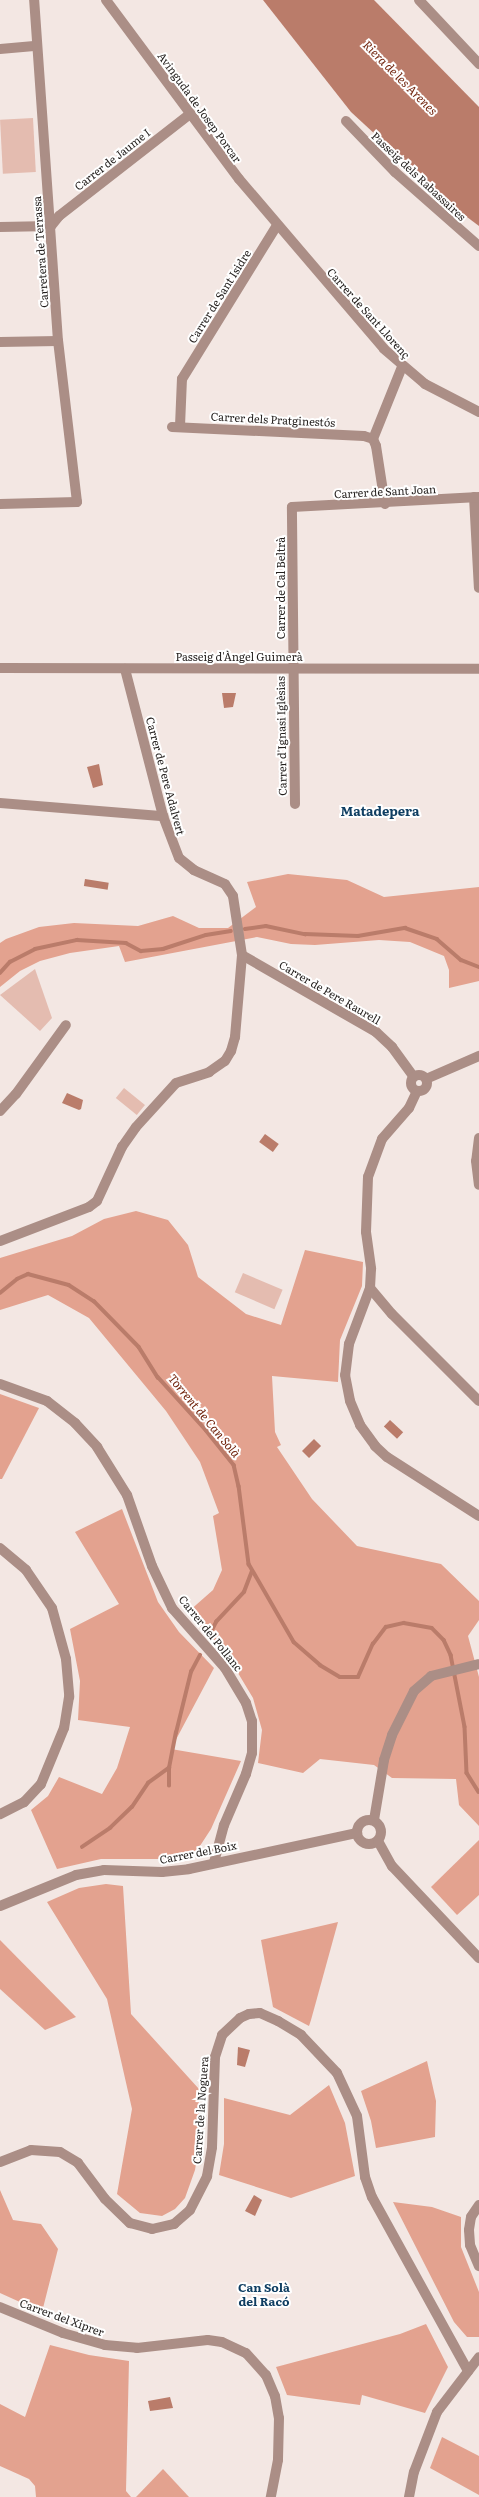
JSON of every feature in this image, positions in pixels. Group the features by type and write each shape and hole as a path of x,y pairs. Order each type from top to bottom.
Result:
{"street":[{"name":"Carretera de Terrassa","path":"0,504 76,502 58,341 34,0"},
{"name":"Avinguda de Josep Porcar","path":"106,0 238,180 277,226"},
{"path":"419,0 479,64"},
{"path":"0,48 37,46"},
{"name":"Carrer de Jaume I","path":"50,226 59,216 190,114"},
{"name":"Passeig dels Rabassaires","path":"346,120 395,172 479,246"},
{"path":"0,227 50,226"},
{"name":"Carrer de Sant Llorenç","path":"277,226 402,367 425,384 479,412"},
{"name":"Carrer de Sant Isidre","path":"176,426 182,379 277,226"},
{"path":"0,342 58,341"},
{"path":"385,504 376,446 373,439 402,367"},
{"name":"Carrer dels Pratginestós","path":"176,426 364,436 373,439"},
{"path":"476,497 479,588"},
{"name":"Carrer de Sant Joan","path":"292,507 385,504 476,497"},
{"name":"Carrer de Cal Beltrà","path":"292,507 292,668"},
{"name":"Passeig d'Àngel Guimerà","path":"0,668 479,669"},
{"name":"Carrer d'Ignasi Iglèsias","path":"292,668 295,804"},
{"name":"Carrer de Pere Adalvert","path":"0,1241 90,1207 97,1201 122,1147 136,1127 163,1095 176,1083 209,1072 225,1061 231,1051 238,1018 242,955 233,896 225,884 183,863 173,846 163,816 125,669"},
{"path":"0,802 163,816"},
{"name":"Carrer de Pere Raurell","path":"242,955 376,1032 392,1047 414,1077"},
{"path":"0,1111 16,1094 66,1025"},
{"path":"426,1079 479,1056"},
{"path":"417,1091 411,1086 414,1077 421,1075 426,1079"},
{"path":"426,1079 426,1087 417,1091 409,1108 382,1139 368,1176 366,1232 371,1269 370,1288 349,1344 345,1375 348,1395 360,1425 375,1446 387,1457 479,1516"},
{"path":"479,1138 476,1161 479,1185"},
{"path":"370,1288 392,1314 479,1401"},
{"name":"Carrer del Pollanc","path":"0,1384 47,1401 75,1423 97,1448 128,1495 152,1566 172,1608 225,1668 246,1703 252,1720 252,1753 246,1774 224,1825 214,1862"},
{"path":"0,1548 10,1554 26,1570 52,1608 66,1659 69,1697 64,1728 41,1784 24,1802 0,1814"},
{"path":"374,1820 361,1823 357,1832 362,1842 369,1845 378,1840 382,1831 374,1820 384,1760 407,1701 423,1682 431,1676 479,1664"},
{"name":"Carrer del Boix","path":"0,1906 76,1875 104,1870 162,1872 357,1832"},
{"path":"378,1840 392,1866 479,1958"},
{"name":"Carrer de la Noguera","path":"0,2162 30,2150 60,2152 78,2163 105,2199 130,2223 152,2229 174,2224 190,2210 207,2176 212,2146 215,2057 222,2035 240,2018 249,2014 260,2013 278,2020 301,2035 337,2073 357,2116 365,2178 372,2197 468,2370"},
{"path":"479,2205 471,2217 469,2230 470,2245 479,2266"},
{"name":"Carrer del Xiprer","path":"0,2307 63,2333 104,2345 137,2348 208,2340 222,2342 246,2353 266,2376 275,2396 279,2418 278,2460 271,2497"},
{"path":"409,2497 414,2472 438,2412 479,2357"}],"shaded area":[{"path":"33,118 36,172 3,174 0,120"},
{"path":"288,874 347,880 384,897 479,887 479,981 449,988 449,970 444,956 410,942 379,940 315,945 291,944 257,937 125,962 119,946 70,953 40,961 20,971 0,987 0,943 6,939 39,927 74,923 138,926 173,916 199,928 228,928 256,907 247,882"},
{"path":"35,969 52,1018 40,1031 0,995"},
{"path":"124,1088 145,1105 137,1115 116,1098"},
{"path":"136,1211 168,1220 188,1245 198,1277 246,1314 281,1325 305,1250 363,1262 362,1286 340,1340 338,1382 272,1376 275,1432 281,1445 277,1447 312,1499 357,1546 441,1564 479,1601 479,1620 468,1636 479,1677 479,1826 459,1805 456,1779 392,1778 374,1765 320,1759 303,1773 258,1763 262,1730 253,1698 232,1663 188,1612 213,1590 222,1570 213,1516 219,1513 200,1462 166,1411 89,1318 48,1295 0,1310 0,1258 72,1236 104,1219"},
{"path":"243,1273 283,1290 274,1309 235,1292"},
{"path":"0,1394 39,1408 2,1479 0,1479"},
{"path":"122,1509 158,1602 179,1632 214,1668 171,1749 241,1761 211,1829 196,1852 174,1859 101,1859 57,1869 31,1810 48,1796 59,1777 102,1794 117,1768 130,1727 78,1720 80,1681 70,1629 119,1604 75,1532"},
{"path":"479,1840 479,1895 457,1915 431,1887"},
{"path":"106,1884 123,1886 131,2014 199,2089 199,2145 195,2170 185,2198 175,2209 162,2216 140,2213 117,2194 132,2109 107,1999 47,1902 79,1888"},
{"path":"338,1922 309,2026 273,2007 261,1940"},
{"path":"0,1940 76,2017 45,2030 0,1989"},
{"path":"427,2061 436,2101 435,2137 376,2148 371,2121 361,2091"},
{"path":"329,2085 345,2123 355,2176 291,2198 219,2175 224,2144 224,2098 290,2115"},
{"path":"0,2190 13,2220 41,2224 58,2249 42,2312 0,2293"},
{"path":"393,2202 432,2207 461,2217 461,2247 479,2292 479,2337 467,2337 454,2322"},
{"path":"426,2324 448,2367 425,2413 362,2395 360,2405 287,2395 276,2367 400,2334"},
{"path":"50,2345 89,2355 129,2361 126,2491 131,2497 36,2497 35,2486 29,2479 0,2466 0,2404 25,2417"},
{"path":"442,2437 479,2456 479,2495 430,2468"},
{"path":"163,2469 189,2497 136,2497"}],"water":[{"name":"Riera de les Arenes","path":"263,0 374,0 479,107 479,226 455,208 351,112"},
{"path":"222,693 236,693 233,707 224,708"},
{"path":"99,764 103,785 93,788 87,767"},
{"path":"85,879 109,883 108,890 84,886"},
{"path":"67,1093 83,1100 81,1109 79,1110 62,1103"},
{"path":"265,1134 279,1144 273,1152 259,1142"},
{"path":"390,1420 403,1432 397,1439 384,1427"},
{"path":"314,1439 321,1446 309,1458 302,1451"},
{"path":"238,2047 250,2050 245,2067 237,2065"},
{"path":"254,2195 262,2200 255,2216 245,2211"},
{"path":"170,2397 173,2408 150,2411 148,2401"}],"waterway":[{"path":"245,929 266,926 305,934 358,936 405,928 437,939 461,960 479,967"},
{"path":"0,973 10,962 35,949 77,940 126,943 141,951 163,949 206,935 231,931"},
{"name":"Torrent de Can Solà","path":"0,1293 17,1279 28,1274 69,1285 94,1301 139,1347 158,1377 206,1430 234,1465 239,1486 249,1564 294,1642 320,1665 340,1677 358,1677 373,1644 386,1627 404,1623 432,1628 444,1640 451,1655 465,1727 467,1773 479,1792"},
{"path":"209,1636 216,1622 244,1592 252,1571"},
{"path":"169,1786 169,1768 176,1733 191,1672 200,1655"},
{"path":"82,1847 110,1828 132,1807 148,1783 169,1768"}],"district":[{"name":"Matadepera","path":"380,811"},
{"name":"Can Solà del Racó","path":"264,2295"}]}
